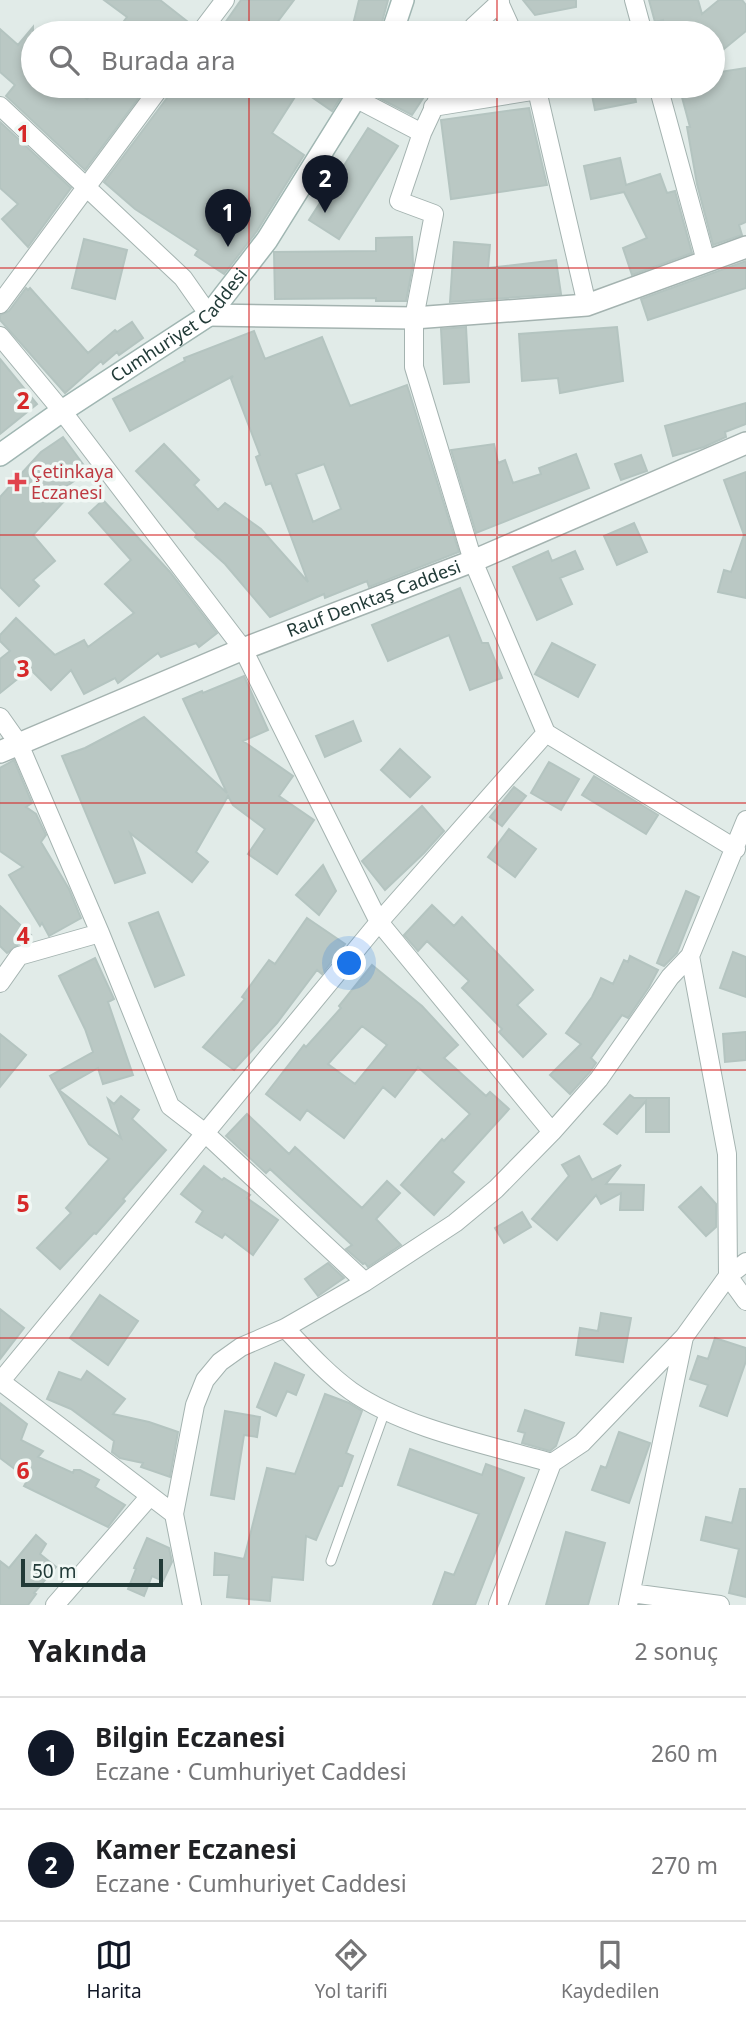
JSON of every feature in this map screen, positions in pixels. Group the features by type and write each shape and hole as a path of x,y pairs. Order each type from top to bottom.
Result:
{"street":[{"path":"209,21 225,0"},
{"path":"396,21 403,0"},
{"path":"634,0 640,21"},
{"path":"479,21 499,1 508,21"},
{"path":"0,304 153,98"},
{"name":"Cumhuriyet Caddesi","path":"0,455 209,315 267,240 355,98"},
{"path":"368,98 422,133"},
{"path":"438,98 422,133 399,201 434,214 414,318 414,367 473,561 546,733 736,849"},
{"path":"433,107 482,98"},
{"path":"539,98 587,306"},
{"path":"661,98 706,261"},
{"path":"0,106 183,278 209,315 414,318 587,306 746,247"},
{"path":"0,336 62,411 243,649 379,922 552,1132"},
{"name":"Rauf Denktaş Caddesi","path":"9,748 243,649 473,561 746,443"},
{"path":"0,717 9,748 100,933 170,1106 205,1133 365,1282"},
{"path":"174,1514 0,1381 379,922 546,733"},
{"path":"192,1605 174,1514 195,1405 205,1380 220,1362 241,1347 285,1328 365,1282 455,1223 496,1189 552,1132 599,1079 670,977 690,956 746,820"},
{"path":"0,983 19,956 100,933"},
{"path":"690,956 727,1154 728,1276 746,1301"},
{"path":"498,1605 552,1464 582,1443 684,1337 728,1276 746,1262"},
{"path":"285,1328 324,1368 352,1391 385,1411 419,1424 552,1464"},
{"path":"684,1337 630,1599 720,1605"},
{"path":"55,1605 150,1496"}],"lane":[{"path":"331,1561 385,1411"}],"building":[{"path":"104,0 160,0 187,21 124,21 127,17"},
{"path":"241,0 294,0 278,21 226,21"},
{"path":"359,0 388,0 382,21 354,21"},
{"path":"523,0 576,0 576,7 535,15"},
{"path":"649,0 698,0 702,14 719,0 742,0 746,5 746,31 725,48 725,21 655,21"},
{"path":"0,29 18,45 21,41 21,98 139,98 85,170 6,96 15,85 0,72"},
{"path":"746,68 746,222 739,225 742,235 713,245 697,184 687,127 690,127 682,98 725,98 725,71"},
{"path":"167,98 294,98 272,133 304,155 257,231 224,274 195,255 198,250 135,209 104,182"},
{"path":"313,98 340,98 332,111"},
{"path":"379,98 423,98 412,115"},
{"path":"593,98 635,98 636,102 595,110"},
{"path":"529,108 547,185 451,199 441,120"},
{"path":"0,122 71,188 28,247 2,219 18,204 0,188"},
{"path":"368,128 398,146 339,239 309,220"},
{"path":"620,158 626,185 660,174 667,193 675,191 692,253 632,275 623,248 647,238 624,192 591,199 584,166"},
{"path":"412,237 413,265 406,301 376,301 376,298 275,299 274,252 376,251 376,238"},
{"path":"84,239 127,250 115,299 72,288"},
{"path":"454,242 490,245 488,268 556,260 561,294 450,302"},
{"path":"746,261 746,288 648,320 641,299"},
{"path":"26,288 30,288 88,353 115,330 117,332 132,322 143,338 119,355 117,352 103,364 101,361 65,393 0,320 0,315 9,311"},
{"path":"466,327 469,382 444,384 441,329"},
{"path":"617,327 623,381 560,393 558,378 522,381 519,334"},
{"path":"254,331 265,359 322,337 350,406 407,385 459,552 369,587 367,581 325,598 324,594 270,617 225,564 195,537 197,534 136,471 164,444 199,480 194,485 218,510 225,503 261,529 308,582 271,483 266,485 256,457 260,455 231,379 233,376 130,431 113,399 185,361 184,358","holes":["324,464 341,509 313,522 296,474"]},
{"path":"0,359 37,404 0,434"},
{"path":"746,403 746,424 725,432 726,437 704,447 673,456 665,426"},
{"path":"63,437 88,471 60,491 68,497 33,535 55,561 33,580 39,586 19,606 0,587 0,497 41,452"},
{"path":"494,444 498,463 505,460 513,483 541,474 539,468 576,454 589,488 476,533 451,450"},
{"path":"641,455 647,471 621,480 615,464"},
{"path":"746,472 746,598 718,592 724,570 731,572 744,535 724,480"},
{"path":"103,500 170,572 217,633 199,647 196,643 161,657 158,653 118,683 115,678 84,694 71,670 51,690 30,669 0,693 0,659 10,651 0,641 0,635 16,618 55,655 84,640 88,647 134,613 105,584 131,560 89,513"},
{"path":"634,523 647,552 617,565 604,536"},
{"path":"548,551 552,561 575,551 583,569 560,578 572,604 537,620 513,567"},
{"path":"460,588 482,643 488,643 502,678 470,690 449,635 388,661 372,625"},
{"path":"552,643 595,665 578,697 535,674"},
{"path":"244,676 268,730 243,741 293,776 279,796 314,820 277,874 248,854 265,829 233,805 228,796 196,852 208,862 192,882 130,833 145,873 115,883 62,756 85,748 144,717 227,793 183,699"},
{"path":"353,721 361,741 325,757 316,736"},
{"path":"400,749 430,777 410,797 381,770"},
{"path":"14,760 32,803 26,807 36,814 46,835 41,842 69,889 81,918 49,936 9,875 23,867 0,851 0,768"},
{"path":"549,762 579,779 561,810 531,793"},
{"path":"594,776 658,815 646,834 582,795"},
{"path":"514,787 526,796 502,826 490,817"},
{"path":"422,806 444,831 385,890 362,861"},
{"path":"509,829 536,849 515,877 488,857"},
{"path":"323,865 336,891 319,915 296,895"},
{"path":"686,891 699,897 677,953 664,966 657,963"},
{"path":"432,905 454,926 462,917 533,990 517,1005 546,1034 523,1057 499,1032 502,1029 462,988 469,981 427,941 418,951 404,935"},
{"path":"0,906 31,935 7,953 0,946"},
{"path":"158,912 184,975 155,987 129,923"},
{"path":"307,918 345,944 322,974 317,970 277,1023 234,1070 203,1047 245,999 242,997 269,960 275,964"},
{"path":"733,952 746,957 746,997 720,988"},
{"path":"630,956 658,970 628,1018 622,1015 591,1058 596,1063 570,1094 550,1075 581,1044 566,1033 592,997 601,978 613,984 624,960 628,962"},
{"path":"95,958 114,999 108,1002 133,1075 103,1084 98,1068 59,1090 121,1138 108,1099 114,1104 121,1096 139,1110 132,1119 166,1150 96,1234 94,1233 60,1269 37,1248 71,1213 66,1208 109,1159 89,1144 50,1076 93,1052 59,976"},
{"path":"372,965 422,1006 458,1045 444,1058 486,1096 490,1092 509,1109 452,1172 464,1182 434,1215 401,1185 442,1139 444,1141 470,1114 418,1067 395,1097 383,1087 344,1138 307,1110 300,1120 266,1094 304,1045 306,1047 341,1008 339,1006","holes":["362,1026 387,1045 355,1084 328,1064"]},
{"path":"746,1032 746,1060 725,1062 723,1034"},
{"path":"0,1034 26,1055 0,1087"},
{"path":"630,1095 634,1098 669,1098 669,1132 646,1132 646,1101 617,1134 604,1124"},
{"path":"247,1114 289,1154 295,1147 362,1208 387,1181 400,1193 376,1219 401,1245 368,1267 363,1264 346,1249 352,1245 270,1169 266,1173 226,1136"},
{"path":"579,1156 592,1180 621,1165 606,1184 644,1185 643,1210 620,1210 621,1193 601,1204 596,1195 557,1240 532,1219 569,1176 562,1165"},
{"path":"204,1166 222,1180 224,1178 250,1195 247,1198 278,1220 253,1255 225,1234 222,1238 196,1222 203,1211 181,1194"},
{"path":"701,1187 716,1204 716,1227 706,1236 679,1207"},
{"path":"522,1212 531,1227 504,1243 495,1228"},
{"path":"328,1263 344,1278 318,1296 305,1279"},
{"path":"100,1295 138,1321 108,1365 70,1338"},
{"path":"0,1309 24,1328 0,1359"},
{"path":"601,1313 631,1318 623,1362 576,1355 580,1328 598,1331"},
{"path":"715,1338 746,1348 746,1361 727,1416 700,1406 708,1385 690,1379 698,1356 708,1359"},
{"path":"275,1363 304,1375 296,1395 287,1391 276,1416 257,1407"},
{"path":"87,1371 125,1399 113,1414 178,1432 170,1477 141,1467 143,1463 120,1458 112,1452 114,1441 71,1409 47,1399 59,1372 81,1380"},
{"path":"325,1394 362,1411 346,1453 353,1456 342,1486 339,1486 316,1540 306,1536 303,1580 272,1577 270,1601 227,1597 229,1575 214,1575 215,1553 244,1559 267,1468 295,1474"},
{"path":"0,1403 27,1424 21,1440 43,1451 38,1457 73,1473 74,1470 80,1470 99,1480 95,1487 125,1505 108,1527 24,1486 28,1479 0,1458"},
{"path":"525,1410 564,1423 556,1446 550,1451 522,1443 525,1433 518,1431"},
{"path":"225,1411 260,1417 257,1437 244,1435 234,1499 211,1495"},
{"path":"619,1432 650,1443 629,1503 592,1490 601,1466 606,1468"},
{"path":"410,1449 482,1475 486,1464 524,1478 475,1605 433,1605 445,1572 454,1575 479,1514 398,1485"},
{"path":"740,1489 746,1489 746,1597 729,1593 739,1549 701,1540 706,1517 732,1523"},
{"path":"566,1532 605,1543 588,1605 546,1605"},
{"path":"36,1535 46,1544 40,1554 56,1567 34,1593 36,1594 28,1605 0,1605 0,1561 9,1568"},
{"path":"147,1538 169,1548 172,1562 163,1581 152,1576 144,1596 128,1589"}],"place":[{"name":"Kamer Eczanesi","path":"325,213"},
{"name":"Bilgin Eczanesi","path":"228,247"},
{"name":"Çetinkaya Eczanesi","path":"17,482"}]}
